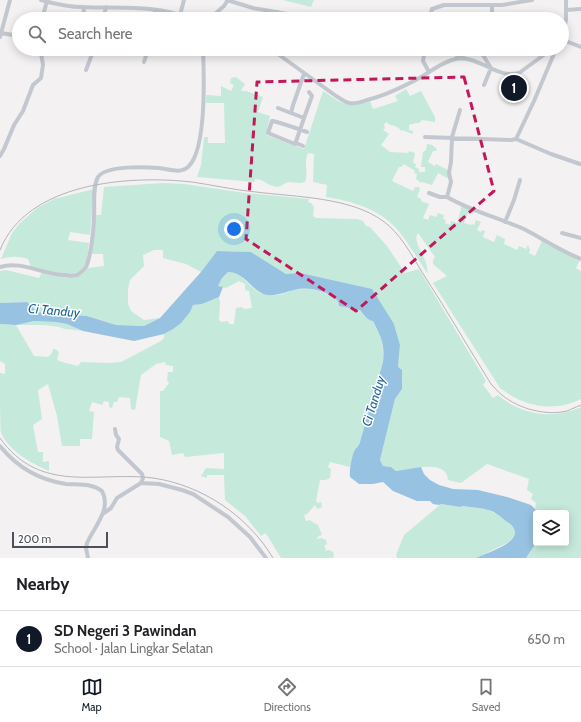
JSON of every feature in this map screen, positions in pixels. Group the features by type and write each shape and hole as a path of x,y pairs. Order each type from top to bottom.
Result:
{"street":[{"path":"10,0 1,35 12,36"},
{"path":"41,0 84,7 155,10 165,12"},
{"path":"181,12 184,0"},
{"path":"217,12 228,0 253,8 278,12"},
{"path":"470,5 471,0"},
{"path":"431,12 432,9 438,6 451,4 492,6 532,0"},
{"path":"566,0 566,10 581,9"},
{"path":"44,12 46,2"},
{"path":"492,6 492,12"},
{"path":"84,7 84,12"},
{"path":"105,12 106,7"},
{"path":"569,42 581,47"},
{"path":"0,156 2,148 22,111 33,85 41,78 43,70 42,56"},
{"path":"86,70 91,56"},
{"path":"144,62 146,56"},
{"path":"0,267 14,265 56,275 77,275 86,267 88,259 93,226 95,186 100,175 108,171 130,168 180,171 187,168 191,164 198,148 204,103 203,56"},
{"path":"280,56 336,96 346,102 352,103 389,93 459,56"},
{"path":"424,56 423,61 429,72"},
{"path":"484,56 491,68"},
{"path":"452,60 468,59 505,74 514,74 519,73 542,56"},
{"path":"516,139 553,56"},
{"path":"484,85 491,68"},
{"path":"291,113 304,74"},
{"path":"296,143 312,96 309,92"},
{"path":"278,108 304,118"},
{"path":"447,197 451,182 449,173 452,137 460,110"},
{"path":"303,146 296,143 290,143 269,134 269,130 273,121 307,132"},
{"path":"425,137 516,139 551,154 580,164"},
{"path":"505,222 520,180"},
{"path":"429,193 443,198 447,197 526,230 548,244 581,259"},
{"path":"562,233 581,238"},
{"path":"115,429 116,435 119,439 117,447 119,451 142,474 143,478 141,483"},
{"path":"0,446 12,459 27,471 38,476 64,483 93,486 99,489 104,494 104,513"},
{"path":"88,558 86,548 87,543 104,513 111,508 117,498 141,483 159,484 193,494 228,517 250,537 266,558"}],"highlighted area":[{"path":"464,77 494,191 356,311 246,239 257,82"}],"shaded area":[{"path":"519,76 524,78 517,97 505,93 510,77 517,80"}],"green space":[{"path":"283,0 314,0 311,7"},
{"path":"236,77 245,84 241,91 246,91 263,97 258,112 270,116 266,135 304,149 323,91 345,104 370,101 373,109 398,101 395,96 406,89 410,96 421,91 435,117 435,122 422,120 419,123 409,125 409,130 413,131 413,134 402,130 400,131 400,129 386,122 383,130 389,134 381,145 390,152 408,153 409,151 415,153 413,163 416,164 415,167 419,169 419,172 425,172 425,167 421,167 423,152 426,150 427,144 432,145 437,149 436,151 433,151 428,162 434,167 436,164 448,170 449,179 438,173 432,185 421,183 416,179 417,174 414,173 415,171 404,164 399,167 392,181 413,191 415,187 419,187 420,189 417,197 421,199 421,201 429,204 423,218 428,220 430,215 436,217 438,213 444,215 443,219 446,220 445,223 450,225 451,221 457,223 462,205 470,209 464,223 474,225 476,220 481,222 477,230 481,232 482,230 485,231 483,237 494,242 497,235 505,239 504,244 517,250 519,246 526,249 528,245 530,250 529,253 535,256 542,241 580,260 576,268 581,271 581,399 560,406 539,406 518,399 500,388 433,283 447,276 433,264 435,257 418,233 416,239 426,262 428,274 403,237 387,220 363,206 326,197 327,185 313,182 314,154 308,153 306,161 306,178 305,182 303,183 289,182 275,187 258,179 255,179 255,182 197,177 201,165 204,137 208,137 208,143 225,143 224,103 206,103 206,95 221,96 221,86 231,91 234,85 230,83 231,78"},
{"path":"163,183 184,184 245,193 309,199 308,202 314,207 313,216 316,218 357,219 363,221 366,226 370,227 387,246 405,273 419,269 486,381 483,385 493,398 498,395 517,407 538,413 559,413 581,407 581,558 526,558 534,546 569,546 569,510 536,510 536,503 531,499 533,494 527,490 529,479 487,464 461,483 448,480 446,473 435,467 396,471 391,467 383,466 380,460 395,399 402,389 398,367 400,345 394,324 300,273 286,274 251,252 217,251 201,272 186,264 163,258 163,250 154,250 143,255 144,266 130,280 128,289 128,304 131,311 144,320 160,318 144,326 116,325 87,316 37,312 27,302 0,303 0,271 6,270 39,278 42,272 60,277 72,277 88,268 104,266 103,254 91,254 95,215 101,215 104,187"},
{"path":"94,189 90,235 70,232 68,240 89,243 87,260 81,270 76,273 61,274 31,267 28,259 25,258 11,257 1,259 12,233 20,223 37,208 54,199"},
{"path":"228,272 234,273 243,278 255,289 264,294 282,294 298,289 314,290 334,298 338,301 339,306 360,310 365,317 373,321 378,332 382,345 383,362 360,442 355,451 350,467 330,462 328,467 331,469 330,478 320,480 316,501 318,503 321,502 322,507 317,509 315,505 307,514 304,515 306,521 310,520 318,525 322,535 316,539 322,538 326,540 327,544 324,546 326,549 324,551 329,550 333,552 333,558 281,558 267,535 265,533 261,536 245,516 225,500 224,475 207,475 207,478 201,476 206,468 224,469 224,453 185,457 183,453 172,455 169,441 160,437 160,391 163,391 169,383 167,380 168,372 173,372 173,366 166,365 165,362 156,364 141,375 135,410 131,409 130,398 119,397 117,402 114,402 112,408 109,407 109,402 104,401 102,405 92,402 89,411 94,412 92,439 80,439 80,446 62,446 57,416 48,384 38,390 42,419 33,425 38,452 43,452 43,462 49,461 49,471 15,451 1,433 0,373 5,374 5,364 0,361 0,324 16,325 34,356 48,357 52,353 53,349 55,349 59,352 57,360 78,366 81,362 121,362 161,341 164,338 164,334 181,322 193,305 202,304 219,297 219,320 221,322 228,321 229,324 234,324 236,308 252,308 249,291 245,290 245,284 239,281 226,288 218,286 222,278"},
{"path":"34,321 56,322 67,324 83,331 45,325 16,325"},
{"path":"441,504 479,508 491,511 503,518 516,530 515,536 507,543 476,558 397,558 396,555 404,535"}],"water":[{"name":"Ci Tanduy","path":"217,251 251,252 286,274 300,273 372,289 394,324 400,345 398,367 402,370 402,389 395,399 380,460 383,466 391,467 396,471 421,467 424,474 430,480 439,485 453,489 478,490 531,505 536,510 533,510 534,546 526,558 476,558 507,544 513,539 515,533 513,527 493,512 479,508 439,505 433,504 430,501 417,501 393,491 383,482 359,484 350,477 350,467 353,455 360,443 383,362 383,345 373,321 367,318 360,310 339,306 338,301 329,294 318,290 300,289 267,295 257,290 239,275 228,272 222,278 218,286 223,287 219,297 202,304 193,305 190,312 181,323 164,334 134,341 83,331 67,324 56,322 34,321 16,325 0,324 0,303 27,302 37,312 87,316 116,325 144,326 160,318 201,272"}],"railway":[{"path":"0,250 13,227 33,210 56,197 82,188 111,183 139,180 192,182 240,190 322,199 355,207 370,213 383,221 400,238 491,384 501,394 524,408 542,412 550,413 567,411 581,405"},
{"path":"0,438 16,456 33,467 51,474 70,477 153,478 171,482 206,495 237,516 251,529 273,558"}],"place":[{"name":"SD Negeri 3 Pawindan","path":"514,88"}]}
